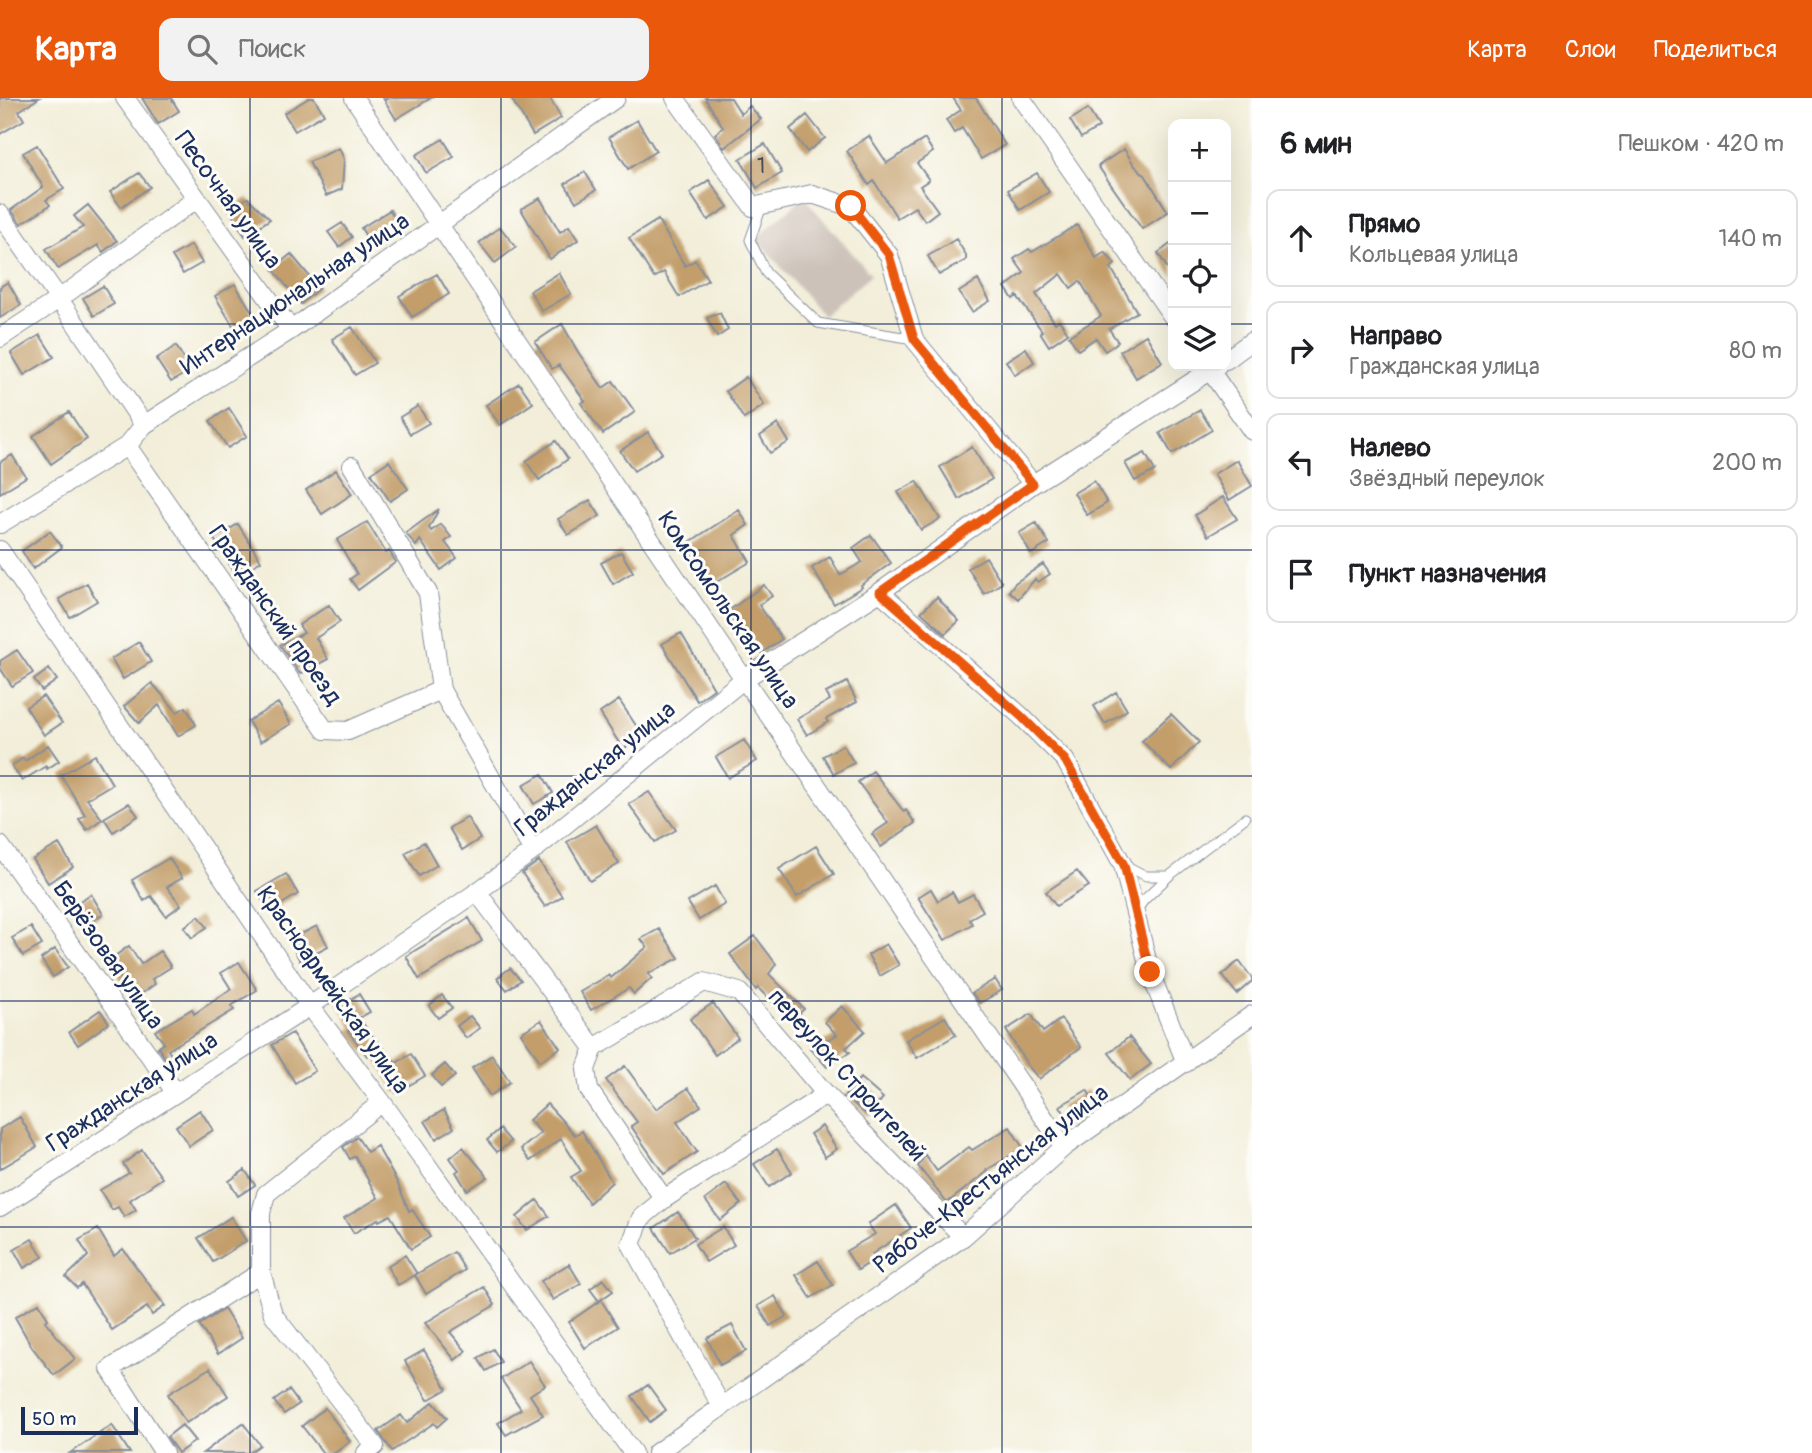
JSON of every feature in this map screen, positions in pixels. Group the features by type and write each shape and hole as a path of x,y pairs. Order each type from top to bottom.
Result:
{"street":[{"name":"Песочная улица","path":"125,98 291,330"},
{"name":"Комсомольская улица","path":"354,98 744,679 1064,1147"},
{"name":"Интернациональная улица","path":"0,524 127,446 144,425 291,330 616,98"},
{"path":"675,98 753,207 812,194 851,206 889,255 914,339 1033,484"},
{"path":"1021,98 1168,310"},
{"path":"0,338 59,299 196,199"},
{"path":"0,214 144,425"},
{"path":"1231,356 1252,341"},
{"name":"Гражданская улица","path":"0,1206 310,1006 477,892 744,679 880,592 1033,484 1205,371"},
{"path":"1214,371 1252,431"},
{"name":"Гражданский проезд","path":"127,446 325,730 348,732 442,690"},
{"path":"352,466 428,593 442,690 533,850"},
{"name":"Красноармейская улица","path":"0,550 310,1006 382,1102 633,1453"},
{"path":"880,592 1021,716 1065,760 1124,865 1150,972 1186,1063"},
{"name":"Берёзовая улица","path":"0,845 176,1094"},
{"path":"477,892 594,1048 586,1069 589,1090 664,1199"},
{"name":"переулок Строителей","path":"594,1048 704,982 739,992 826,1094 964,1237"},
{"name":"Рабоче-Крестьянская улица","path":"656,1453 964,1237 1064,1147 1252,1015"},
{"path":"722,1407 631,1244 641,1218 664,1199 826,1094"},
{"path":"366,1453 375,1446 273,1314 261,1272 261,1213 266,1194 382,1102"},
{"path":"164,1453 110,1368 261,1272"}],"lane":[{"path":"762,205 750,240 766,272 818,323 914,339"},
{"path":"1135,912 1143,900 1169,876 1245,818"},
{"path":"1124,865 1146,876 1169,876"}],"shaded area":[{"path":"804,197 871,275 823,316 756,238"}],"building":[{"path":"0,98 39,98 19,111 24,120 0,134"},
{"path":"142,98 171,98 179,111 158,124"},
{"path":"309,98 314,98 324,114 295,131 284,113"},
{"path":"383,98 431,98 396,119"},
{"path":"511,98 550,98 561,118 533,135"},
{"path":"705,98 731,98 741,114 750,106 761,119 724,148 715,134 723,127"},
{"path":"953,98 976,98 1005,145 981,159 962,128 954,133 946,120 961,110"},
{"path":"1088,109 1099,127 1081,138 1070,120"},
{"path":"807,115 825,138 807,152 790,129"},
{"path":"637,120 656,151 628,169 609,137"},
{"path":"869,136 887,163 925,139 933,152 917,163 929,180 920,186 938,211 925,221 915,207 897,218 874,181 869,185 847,151"},
{"path":"443,139 454,157 426,173 416,155"},
{"path":"765,144 782,173 757,188 740,159"},
{"path":"37,145 64,189 46,200 50,205 21,224 11,210 43,187 23,153"},
{"path":"339,148 344,159 342,189 326,196 309,162"},
{"path":"1124,149 1135,166 1145,175 1168,212 1142,229 1098,166"},
{"path":"585,172 596,190 576,202 565,184"},
{"path":"139,173 150,187 121,207 110,192"},
{"path":"1037,173 1049,192 1020,210 1008,190"},
{"path":"709,180 728,207 708,220 690,193"},
{"path":"248,198 270,219 245,236 229,209"},
{"path":"540,198 560,232 569,226 578,240 550,259 521,209"},
{"path":"88,205 117,241 103,252 98,245 58,269 46,249 83,227 74,216"},
{"path":"390,210 401,228 372,246 361,228"},
{"path":"658,220 685,266 695,260 708,280 679,297 664,272 654,278 629,238"},
{"path":"342,223 352,237 339,247 328,232"},
{"path":"1077,225 1096,258 1105,252 1115,264 1111,268 1137,312 1109,329 1118,342 1105,351 1096,338 1078,350 1069,336 1101,316 1080,281 1071,288 1061,274 1036,294 1055,323 1059,320 1068,333 1049,346 1040,332 1042,331 1017,296 1013,299 1005,287 1024,273 1014,259 1029,249 1032,252"},
{"path":"500,227 516,247 495,263 479,243"},
{"path":"956,239 966,255 966,260 939,275 928,256"},
{"path":"191,245 202,263 183,274 172,256"},
{"path":"1168,246 1168,269 1158,253"},
{"path":"291,254 319,288 301,304 273,269"},
{"path":"559,273 571,294 542,311 530,291"},
{"path":"437,274 449,294 412,317 399,296"},
{"path":"978,280 990,301 972,312 959,292"},
{"path":"8,282 21,305 0,318 0,287"},
{"path":"235,284 258,322 238,334 215,296"},
{"path":"103,286 114,304 94,316 83,298"},
{"path":"720,313 728,330 717,337 707,318"},
{"path":"562,324 603,388 613,381 635,412 603,434 581,403 585,401 559,365 552,369 535,342"},
{"path":"352,327 375,363 355,375 332,339"},
{"path":"40,335 54,357 24,375 11,353"},
{"path":"1146,335 1162,362 1136,378 1120,351"},
{"path":"176,346 191,370 171,382 156,359"},
{"path":"1026,348 1034,362 1015,375 1006,361"},
{"path":"746,377 764,405 744,419 726,391"},
{"path":"519,383 533,403 500,425 486,405"},
{"path":"418,406 429,423 410,434 400,417"},
{"path":"229,408 247,436 228,448 210,421"},
{"path":"1200,410 1212,430 1172,454 1160,433"},
{"path":"69,412 87,439 51,464 33,436"},
{"path":"778,424 789,442 770,453 760,436"},
{"path":"648,432 662,453 634,471 620,451"},
{"path":"556,441 568,459 539,480 526,461"},
{"path":"972,447 992,479 959,499 940,467"},
{"path":"1145,453 1155,471 1135,481 1125,463"},
{"path":"12,455 26,477 0,493 0,462"},
{"path":"1237,460 1252,486 1229,500 1214,474"},
{"path":"389,461 408,489 390,501 371,473"},
{"path":"336,470 352,494 322,514 306,490"},
{"path":"917,481 940,519 921,530 898,492"},
{"path":"1094,481 1107,503 1087,515 1074,493"},
{"path":"1223,497 1237,519 1208,536 1195,515"},
{"path":"590,500 600,516 568,535 558,519"},
{"path":"439,509 429,528 431,531 441,524 451,537 445,542 457,558 441,570 420,540 416,546 406,533"},
{"path":"739,510 748,525 734,535 750,562 713,584 697,558 695,560 685,545"},
{"path":"367,522 386,553 389,551 396,562 358,590 350,579 357,574 337,540"},
{"path":"1036,523 1049,543 1031,554 1019,533"},
{"path":"238,524 261,561 237,576 214,539"},
{"path":"50,531 62,547 33,569 22,551"},
{"path":"871,535 891,563 861,585 862,587 834,604 812,568 830,557 840,575 862,562 853,548"},
{"path":"621,552 633,572 613,584 601,563"},
{"path":"986,557 1002,583 984,594 968,568"},
{"path":"1043,564 1050,574 1038,582 1035,579 1018,599 1009,591 1015,583"},
{"path":"87,583 97,601 70,617 59,599"},
{"path":"764,585 772,596 759,605 782,639 762,653 738,619 734,622 727,612"},
{"path":"937,597 959,621 945,634 921,612"},
{"path":"329,605 340,622 316,638 328,659 300,674 280,645 304,633 299,625"},
{"path":"681,633 714,689 697,701 662,644"},
{"path":"139,642 151,662 123,679 111,659"},
{"path":"17,650 33,673 12,686 0,668 0,661"},
{"path":"49,669 57,680 42,691 34,680"},
{"path":"847,682 857,702 826,719 828,722 807,735 797,719 830,700 826,693"},
{"path":"152,683 177,712 186,707 196,725 178,736 159,705 139,723 124,706"},
{"path":"1116,692 1127,710 1105,724 1094,706"},
{"path":"43,696 62,723 44,735 26,707"},
{"path":"619,700 643,736 623,749 600,713"},
{"path":"278,703 291,724 260,742 248,721"},
{"path":"1171,714 1199,742 1171,770 1142,741"},
{"path":"744,740 757,761 728,778 716,757"},
{"path":"48,745 59,761 22,781 12,766 23,758 25,761"},
{"path":"843,745 854,763 834,774 823,756"},
{"path":"95,755 112,784 87,799 102,819 87,830 79,819 85,815 61,775"},
{"path":"873,771 915,823 881,847 872,834 888,823 858,782"},
{"path":"542,774 553,793 534,804 523,785"},
{"path":"649,792 676,830 655,842 629,804"},
{"path":"129,803 138,816 113,832 104,818"},
{"path":"467,817 480,839 462,850 449,828"},
{"path":"596,825 619,864 590,881 567,842"},
{"path":"424,842 437,865 419,876 405,853"},
{"path":"59,844 73,867 48,883 33,859"},
{"path":"816,846 834,874 797,897 779,869"},
{"path":"169,858 182,878 167,887 181,905 166,916 151,896 144,901 132,880"},
{"path":"539,861 562,896 545,907 522,873"},
{"path":"1077,871 1089,886 1056,906 1046,892"},
{"path":"286,874 298,894 269,912 257,891"},
{"path":"715,886 725,904 699,920 688,902"},
{"path":"931,889 938,901 952,892 958,902 973,894 983,911 969,919 972,924 945,940 918,897"},
{"path":"91,894 103,914 83,926 71,906"},
{"path":"199,916 207,927 192,938 184,927"},
{"path":"469,918 482,941 419,979 406,956"},
{"path":"317,926 328,946 300,961 289,940"},
{"path":"31,927 42,945 23,956 12,938"},
{"path":"659,929 679,958 648,974 652,978 634,994 629,988 591,1010 580,992 609,975 611,978 647,947 641,939"},
{"path":"755,936 776,964 769,974 804,1009 791,1021 758,988 756,990 730,954"},
{"path":"886,944 899,965 880,976 868,955"},
{"path":"129,946 141,964 160,951 171,967 152,979 155,984 134,999 108,961"},
{"path":"55,949 68,967 53,977 41,959"},
{"path":"1239,961 1252,981 1237,994 1222,975"},
{"path":"239,962 257,990 231,1006 234,1010 168,1050 174,1059 168,1063 158,1047 164,1043 155,1031 192,1009 194,1014 231,989 221,973"},
{"path":"510,968 521,980 507,990 497,978"},
{"path":"995,979 1002,990 980,1003 972,993"},
{"path":"359,994 370,1012 359,1018 370,1033 396,1063 411,1054 425,1076 396,1093 372,1053 367,1056 348,1031 352,1028 337,1002 342,998 346,1002"},
{"path":"442,995 452,1008 438,1018 429,1006"},
{"path":"713,1003 738,1038 715,1055 690,1019"},
{"path":"842,1006 865,1031 846,1048 850,1052 827,1067 810,1048 837,1035 825,1022"},
{"path":"100,1010 109,1023 78,1045 69,1032"},
{"path":"1031,1014 1043,1032 1061,1019 1081,1047 1039,1079 1006,1030"},
{"path":"470,1016 480,1028 466,1038 457,1026"},
{"path":"945,1017 956,1035 917,1058 906,1040"},
{"path":"541,1020 560,1048 540,1061 521,1033"},
{"path":"292,1033 315,1071 295,1083 272,1045"},
{"path":"1129,1037 1151,1064 1130,1080 1109,1053"},
{"path":"492,1055 510,1082 490,1096 472,1068"},
{"path":"445,1064 455,1076 441,1087 432,1075"},
{"path":"625,1066 656,1109 688,1088 701,1106 677,1122 697,1152 664,1174 631,1126 637,1122 606,1080"},
{"path":"860,1078 883,1098 868,1116 845,1096"},
{"path":"1087,1090 1098,1108 1071,1124 1060,1106"},
{"path":"547,1104 575,1135 582,1131 612,1182 589,1203 571,1177 581,1171 561,1139 530,1161 521,1149 541,1133 529,1120"},
{"path":"200,1110 213,1130 189,1146 176,1126"},
{"path":"444,1110 454,1128 436,1139 425,1121"},
{"path":"20,1117 37,1147 0,1169 0,1129"},
{"path":"822,1126 837,1149 825,1157 810,1134"},
{"path":"1010,1127 1023,1148 987,1170 947,1203 918,1166 925,1155 937,1171 969,1147 972,1150"},
{"path":"500,1129 511,1142 497,1152 487,1140"},
{"path":"357,1137 367,1152 377,1146 409,1211 412,1209 430,1237 411,1249 390,1215 354,1233 344,1218 378,1198 355,1156 350,1159 343,1147"},
{"path":"463,1147 488,1177 467,1190 456,1172 459,1170 450,1158"},
{"path":"777,1149 792,1172 769,1187 754,1164"},
{"path":"142,1150 162,1178 130,1200 136,1210 124,1217 118,1207 112,1210 100,1190 129,1173 123,1164"},
{"path":"245,1170 255,1185 238,1196 229,1181"},
{"path":"726,1184 741,1204 720,1220 705,1200"},
{"path":"537,1200 549,1216 527,1230 517,1217"},
{"path":"896,1205 911,1228 872,1254 875,1259 858,1270 846,1251 875,1234 868,1224"},
{"path":"678,1212 695,1238 670,1253 654,1228"},
{"path":"231,1217 246,1241 213,1262 198,1238"},
{"path":"723,1227 734,1245 706,1262 695,1244"},
{"path":"98,1229 114,1256 123,1249 165,1306 152,1315 147,1307 112,1330 82,1284 77,1288 66,1277 88,1256 79,1240"},
{"path":"32,1239 43,1257 24,1268 14,1250"},
{"path":"454,1252 465,1270 426,1294 415,1275"},
{"path":"405,1255 417,1274 398,1285 387,1266"},
{"path":"818,1261 833,1285 811,1298 796,1275"},
{"path":"569,1264 581,1284 553,1300 541,1281"},
{"path":"603,1279 613,1291 599,1301 590,1289"},
{"path":"484,1287 495,1305 450,1332 466,1351 455,1360 425,1323"},
{"path":"775,1296 787,1316 770,1326 758,1306"},
{"path":"601,1300 618,1327 585,1348 569,1322"},
{"path":"39,1303 48,1319 45,1321 75,1359 54,1375 32,1347 15,1317"},
{"path":"224,1309 242,1338 218,1354 199,1325"},
{"path":"732,1325 746,1351 720,1365 707,1338"},
{"path":"493,1349 501,1362 486,1371 478,1358"},
{"path":"424,1350 447,1389 428,1400 405,1361"},
{"path":"529,1361 545,1385 530,1395 543,1415 506,1435 498,1423 521,1409 501,1379"},
{"path":"210,1368 228,1396 186,1423 168,1394"},
{"path":"648,1385 666,1410 650,1422 632,1396"},
{"path":"289,1390 299,1404 284,1414 274,1401"},
{"path":"433,1402 447,1418 437,1427 434,1423 392,1451 378,1431 401,1415 407,1423"},
{"path":"325,1408 350,1441 335,1453 323,1453 302,1426"},
{"path":"243,1423 260,1445 249,1453 203,1453"},
{"path":"112,1425 130,1453 70,1453"},
{"path":"182,1425 195,1441 178,1453 167,1437"}],"route":[{"path":"851,206 889,255 914,339 1033,484 880,592 1021,716 1065,760 1124,865 1150,972"}]}
